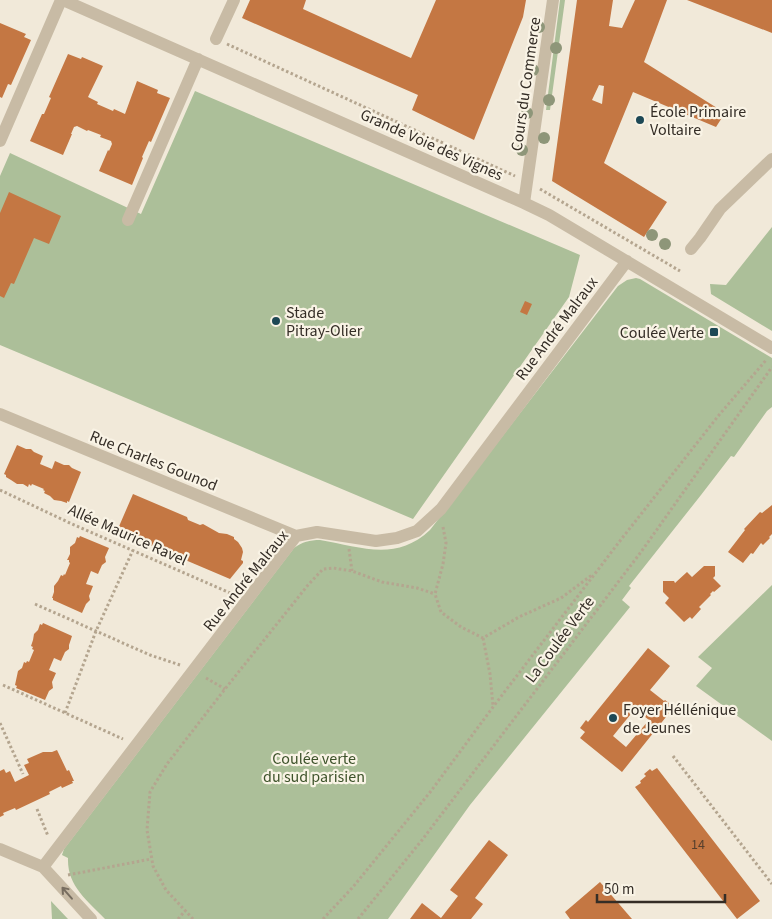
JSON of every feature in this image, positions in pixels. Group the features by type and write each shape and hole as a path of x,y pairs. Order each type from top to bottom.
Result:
{"street":[{"name":"Grande Voie des Vignes","path":"62,0 549,215 772,348"},
{"path":"0,141 62,0"},
{"path":"216,40 234,0"},
{"name":"Cours du Commerce","path":"524,203 552,0"},
{"path":"128,220 198,59"},
{"path":"691,249 720,210 772,159"},
{"name":"Rue André Malraux","path":"43,867 296,536 317,532 376,541 397,538 417,531 440,509 627,261"},
{"name":"Rue Charles Gounod","path":"0,414 296,536"},
{"path":"0,849 43,867 90,919"}],"path":[{"path":"216,40 527,182 680,271"},
{"path":"323,919 419,806 623,536 759,368 768,358 772,357"},
{"name":"La Coulée Verte","path":"358,919 422,840 642,552 772,367"},
{"name":"Allée Maurice Ravel","path":"0,490 72,524 247,600"},
{"path":"440,509 446,543 435,594 441,612 461,627 483,638"},
{"path":"348,536 352,571"},
{"path":"66,713 96,631 133,550"},
{"path":"193,919 166,890 152,866 147,830 150,792 167,764 224,689 323,569 333,568 352,571 382,582 417,588 435,594"},
{"path":"483,638 519,617 561,598 596,572"},
{"path":"35,604 150,655 193,670 224,689"},
{"path":"483,638 490,674 493,707"},
{"path":"3,685 136,745"},
{"path":"0,723 23,774"},
{"path":"673,756 772,884"},
{"path":"37,809 55,852"},
{"path":"81,872 151,859"},
{"path":"178,919 185,911"}],"green space":[{"path":"560,0 565,0 550,110 546,110"},
{"name":"Stade Pitray-Olier","path":"195,91 580,255 569,297 413,519 0,345 0,176 10,153 141,214"},
{"path":"772,227 772,331 711,294 710,284 726,285"},
{"name":"Coulée verte du sud parisien","path":"636,278 772,358 772,407 767,411 734,457 731,456 629,586 631,588 622,600 630,607 470,805 388,919 105,919 79,892 71,877 68,858 62,855 64,849 294,548 306,542 320,540 378,550 391,549 417,540 430,530 618,286 627,280"},
{"path":"772,585 772,741 696,686 712,668 698,657"},
{"path":"51,901 68,919 52,919"}],"building":[{"path":"250,0 306,0 303,9 411,58 436,0 526,0 523,17 474,140 412,110 418,95 242,18"},
{"path":"577,0 613,0 609,26 622,28 635,0 667,0 644,62 725,113 716,127 633,92 604,163 667,202 644,237 552,181","holes":["599,85 604,86 602,104 592,100"]},
{"path":"687,0 772,0 772,33"},
{"path":"0,23 26,34 24,37 31,40 11,85 8,84 2,98 0,97"},
{"path":"68,54 81,59 82,57 103,66 88,97 98,102 97,104 113,111 114,109 125,114 137,81 158,90 157,93 170,98 151,142 149,141 142,157 132,185 99,171 112,144 111,141 100,137 101,135 77,126 74,127 63,155 30,141 51,98 49,97"},
{"path":"9,192 61,216 49,244 34,238 14,284 11,283 4,298 0,296 0,213"},
{"path":"525,301 532,304 527,315 520,312"},
{"path":"17,445 31,449 43,456 40,464 52,469 55,461 69,465 81,472 69,502 54,500 44,493 44,489 32,484 31,486 29,484 28,487 23,484 17,484 6,477 4,474"},
{"path":"133,494 187,517 188,520 234,537 242,548 241,560 243,563 230,579 117,531"},
{"path":"772,505 772,534 770,538 763,545 761,543 743,563 728,552 744,529 760,512 762,513"},
{"path":"80,536 109,548 105,557 106,562 102,565 98,574 91,571 86,584 93,586 89,596 90,600 82,613 52,598 54,586 61,575 65,575 70,563 67,560 70,554 70,547 75,543 77,537 79,538"},
{"path":"704,566 715,566 715,576 713,578 721,586 710,594 692,619 690,617 684,622 665,603 669,598 663,592 663,581 674,581 675,583 687,572 692,577"},
{"path":"43,623 72,636 69,649 65,652 61,661 54,658 49,670 56,673 52,682 53,688 49,691 45,700 16,688 17,686 15,685 18,671 22,668 24,662 29,662 34,650 31,646 34,634 40,624 42,625"},
{"path":"648,648 670,666 650,690 674,707 622,772 580,738 585,732 580,728 586,720 588,722","holes":["635,709 649,720 626,747 613,736"]},
{"path":"57,750 67,771 69,770 74,781 72,781 73,783 62,788 61,786 49,792 50,794 16,810 15,808 3,813 4,815 0,817 0,771 4,769 6,773 10,771 15,782 29,775 24,765 29,763 27,759 43,752"},
{"path":"657,768 760,901 737,919 635,787 646,776 644,774 650,769 652,771"},
{"path":"489,840 508,855 475,898 483,904 471,919 410,919 422,903 441,918 458,896 450,890"},
{"path":"600,882 632,919 570,919 565,912"}],"place":[{"name":"École Primaire Voltaire","path":"640,120"},
{"name":"Stade Pitray-Olier","path":"276,321"},
{"name":"Coulée Verte","path":"714,332"},
{"name":"Foyer Héllénique de Jeunes","path":"613,718"}]}
